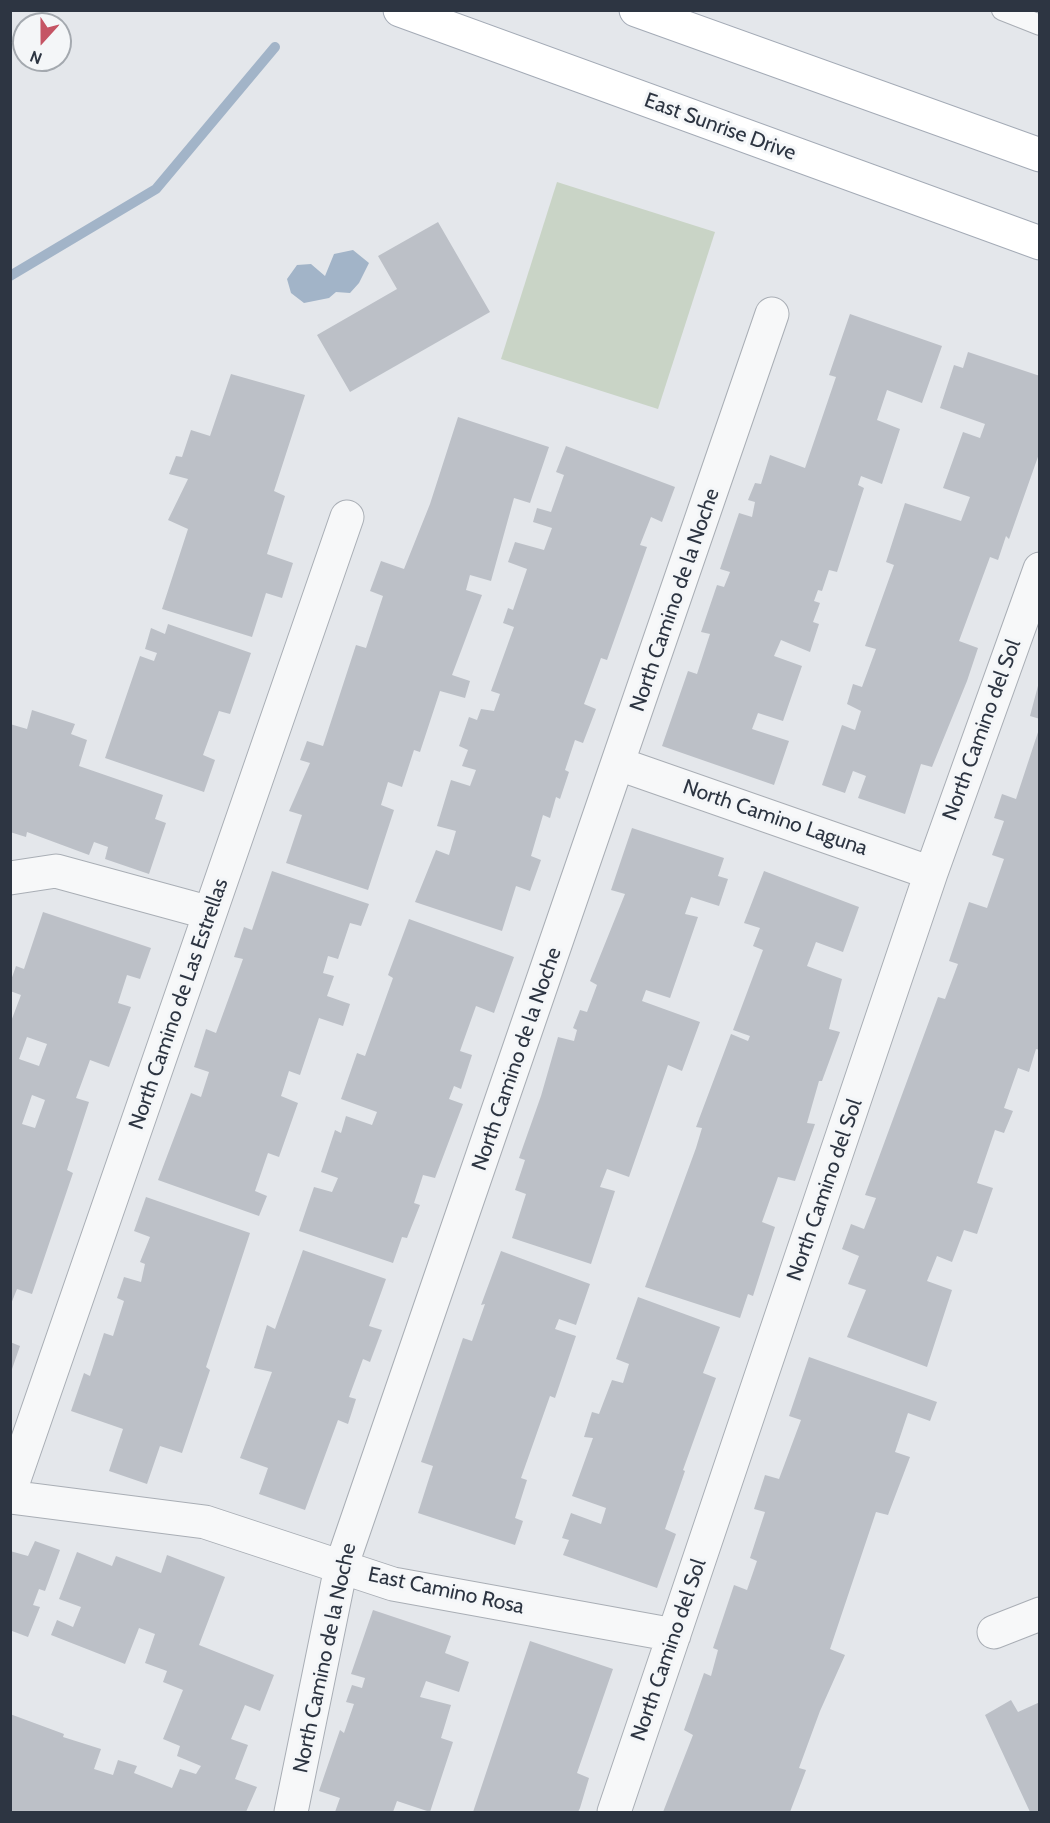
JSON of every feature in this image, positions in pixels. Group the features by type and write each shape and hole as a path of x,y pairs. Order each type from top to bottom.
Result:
{"main road":[{"name":"East Sunrise Drive","path":"400,10 1040,243"},
{"path":"636,10 1037,148"}],"street":[{"name":"North Camino de la Noche","path":"291,1812 341,1567 772,314"},
{"name":"North Camino de Las Estrellas","path":"10,1491 347,517"},
{"name":"North Camino del Sol","path":"614,1812 932,873 1040,569"},
{"name":"North Camino Laguna","path":"619,764 932,873"},
{"path":"10,878 56,871 210,913"},
{"name":"East Camino Rosa","path":"10,1497 205,1522 393,1584 674,1635"},
{"path":"994,1632 1040,1614"}],"lane":[{"path":"1002,10 1040,25"}],"green space":[{"path":"557,182 715,232 658,409 501,359"}],"water":[{"path":"353,250 369,263 359,283 350,293 336,292 329,298 304,303 291,293 287,279 297,265 311,264 325,276 334,254"}],"building":[{"path":"438,222 490,312 350,392 317,335 397,289 378,256"},
{"path":"850,314 942,346 922,403 887,390 877,420 900,429 882,484 861,476 858,485 864,488 837,572 829,570 822,591 818,590 814,601 820,603 813,622 819,624 810,652 781,640 774,656 802,666 783,721 758,713 752,729 789,741 774,785 662,746 688,671 697,674 710,634 701,632 717,585 724,587 730,572 720,569 739,513 752,517 755,502 748,500 755,483 761,484 770,455 805,468 836,377 829,375"},
{"path":"968,352 1040,376 1040,451 1009,539 1006,536 998,560 990,557 959,641 978,648 967,681 932,767 921,764 905,814 858,798 866,776 853,771 845,793 822,785 842,725 855,730 861,711 847,704 853,684 862,687 876,649 865,646 894,565 886,562 905,503 961,521 970,497 943,488 963,432 980,438 985,424 940,408 954,365 963,368"},
{"path":"231,374 305,395 274,491 285,496 267,554 293,563 282,598 266,593 252,637 162,609 188,529 168,520 188,479 169,474 176,456 182,457 191,430 210,436"},
{"path":"458,417 549,447 530,503 514,498 491,581 470,575 466,590 482,595 452,675 470,681 465,698 440,691 420,752 414,750 402,787 388,782 381,805 394,810 368,890 286,863 302,815 289,811 310,763 300,760 307,741 323,746 356,645 366,648 383,596 370,591 381,561 404,569 430,504"},
{"path":"566,446 675,487 662,522 651,517 640,545 647,547 607,660 601,658 584,704 596,709 583,743 575,740 565,770 569,772 560,799 556,797 550,818 543,815 531,856 541,860 530,891 516,886 502,931 415,902 436,850 449,855 456,831 437,826 451,780 470,786 476,770 462,766 468,750 459,746 469,717 477,720 481,709 494,711 500,694 491,691 514,627 503,623 508,608 513,610 527,569 508,562 515,542 544,550 552,528 533,522 537,508 551,512 564,475 556,472"},
{"path":"168,624 251,653 230,714 219,711 203,755 215,760 204,792 105,758 140,656 154,661 157,653 145,649 151,628 165,634"},
{"path":"1040,682 1040,719 1030,716"},
{"path":"32,710 75,724 71,734 87,740 79,766 163,795 155,819 166,823 149,874 105,859 108,847 94,842 89,855 27,832 26,837 10,832 10,724 27,729"},
{"path":"1040,726 1040,1050 1036,1049 1029,1072 1018,1068 1004,1108 1013,1111 1004,1133 995,1130 977,1183 993,1188 977,1234 964,1230 952,1262 937,1256 927,1281 952,1290 927,1367 847,1337 866,1290 848,1284 859,1256 842,1249 851,1224 864,1229 876,1198 865,1195 938,997 945,999 958,964 949,961 969,902 987,908 1004,859 992,855 1004,821 994,818 1002,794 1016,799"},
{"path":"632,828 724,858 718,876 728,879 719,906 691,897 685,914 698,917 670,998 646,990 642,1001 700,1022 682,1071 668,1065 629,1177 607,1169 600,1187 615,1191 591,1264 512,1238 526,1194 515,1190 525,1160 519,1158 541,1096 558,1037 574,1041 577,1030 573,1028 580,1010 587,1012 597,985 590,981 625,894 611,890"},
{"path":"272,871 369,904 361,926 350,923 338,959 328,956 323,973 334,976 327,996 350,1004 343,1026 319,1018 300,1075 289,1071 281,1096 298,1103 279,1157 268,1153 255,1191 267,1196 259,1216 158,1180 191,1093 201,1097 209,1072 194,1067 206,1029 216,1033 243,959 234,957 244,927 252,930"},
{"path":"764,871 859,907 843,952 816,942 807,966 842,979 829,1029 840,1032 822,1081 819,1081 807,1123 815,1124 795,1181 778,1177 762,1222 775,1227 753,1296 748,1294 740,1318 645,1287 696,1148 702,1128 696,1127 731,1034 748,1041 750,1036 733,1030 763,950 753,946 760,928 744,923"},
{"path":"43,912 151,948 140,979 127,975 118,1003 131,1007 109,1067 90,1060 76,1098 89,1102 67,1170 73,1173 32,1294 17,1289 11,1304 10,1024 21,995 10,991 10,983 16,966 24,969","holes":["27,1037 47,1044 39,1066 19,1059","32,1095 45,1100 35,1128 22,1124"]},
{"path":"409,919 514,957 494,1013 476,1006 460,1051 472,1055 461,1089 454,1086 449,1099 463,1104 435,1178 423,1175 414,1203 420,1205 407,1238 402,1237 393,1263 299,1231 314,1187 332,1192 338,1178 321,1172 335,1130 341,1133 346,1116 372,1125 377,1112 341,1099 357,1053 365,1056 393,978 388,975"},
{"path":"146,1197 250,1233 206,1367 210,1370 182,1453 160,1446 147,1484 109,1471 123,1429 71,1411 84,1373 90,1376 104,1333 113,1336 124,1301 117,1298 124,1277 141,1282 145,1264 140,1262 150,1237 134,1231"},
{"path":"303,1250 386,1279 369,1326 382,1330 370,1362 363,1359 349,1397 356,1399 348,1424 338,1420 305,1510 259,1494 268,1468 240,1458 272,1372 254,1368 267,1325 275,1329"},
{"path":"501,1251 590,1284 576,1325 559,1319 555,1329 576,1336 555,1398 550,1396 521,1478 527,1480 515,1518 523,1521 515,1545 418,1513 433,1466 421,1462 463,1338 472,1341 485,1304 481,1305"},
{"path":"638,1297 720,1327 703,1373 716,1378 683,1470 685,1471 665,1529 676,1534 657,1588 563,1555 569,1540 562,1538 571,1513 601,1524 606,1508 572,1496 593,1438 584,1437 592,1412 599,1414 612,1380 623,1383 629,1364 616,1359"},
{"path":"10,1342 20,1346 11,1372 10,1372"},
{"path":"809,1357 937,1402 930,1421 908,1413 895,1452 910,1457 888,1515 876,1512 830,1649 845,1655 820,1711 799,1768 806,1770 790,1812 663,1812 693,1735 684,1730 704,1673 711,1676 718,1650 713,1648 734,1585 747,1590 757,1561 750,1558 765,1512 754,1509 765,1475 779,1479 801,1420 789,1416"},
{"path":"35,1541 60,1550 45,1591 39,1589 33,1605 40,1607 28,1637 12,1631 10,1635 10,1551 28,1556"},
{"path":"77,1552 112,1566 116,1556 161,1573 167,1555 225,1577 199,1645 274,1675 260,1711 245,1705 231,1739 248,1745 235,1779 257,1787 246,1812 10,1812 10,1714 64,1734 63,1737 101,1749 94,1769 113,1775 118,1760 137,1766 134,1773 172,1788 180,1769 196,1774 201,1766 177,1756 180,1746 163,1739 183,1690 163,1682 167,1671 145,1663 155,1634 139,1628 125,1664 51,1635 57,1620 73,1627 81,1607 59,1599"},
{"path":"373,1610 451,1636 445,1653 469,1662 459,1692 426,1681 420,1697 451,1705 441,1738 453,1742 430,1812 397,1801 393,1812 335,1812 340,1798 319,1791 340,1730 344,1733 354,1704 346,1702 352,1685 362,1688 365,1678 351,1674"},
{"path":"530,1641 613,1669 577,1773 589,1778 580,1808 578,1812 473,1812"},
{"path":"1011,1700 1018,1712 1040,1702 1040,1812 1030,1812 985,1715"}],"waterway":[{"path":"10,276 156,189 275,47"}]}
